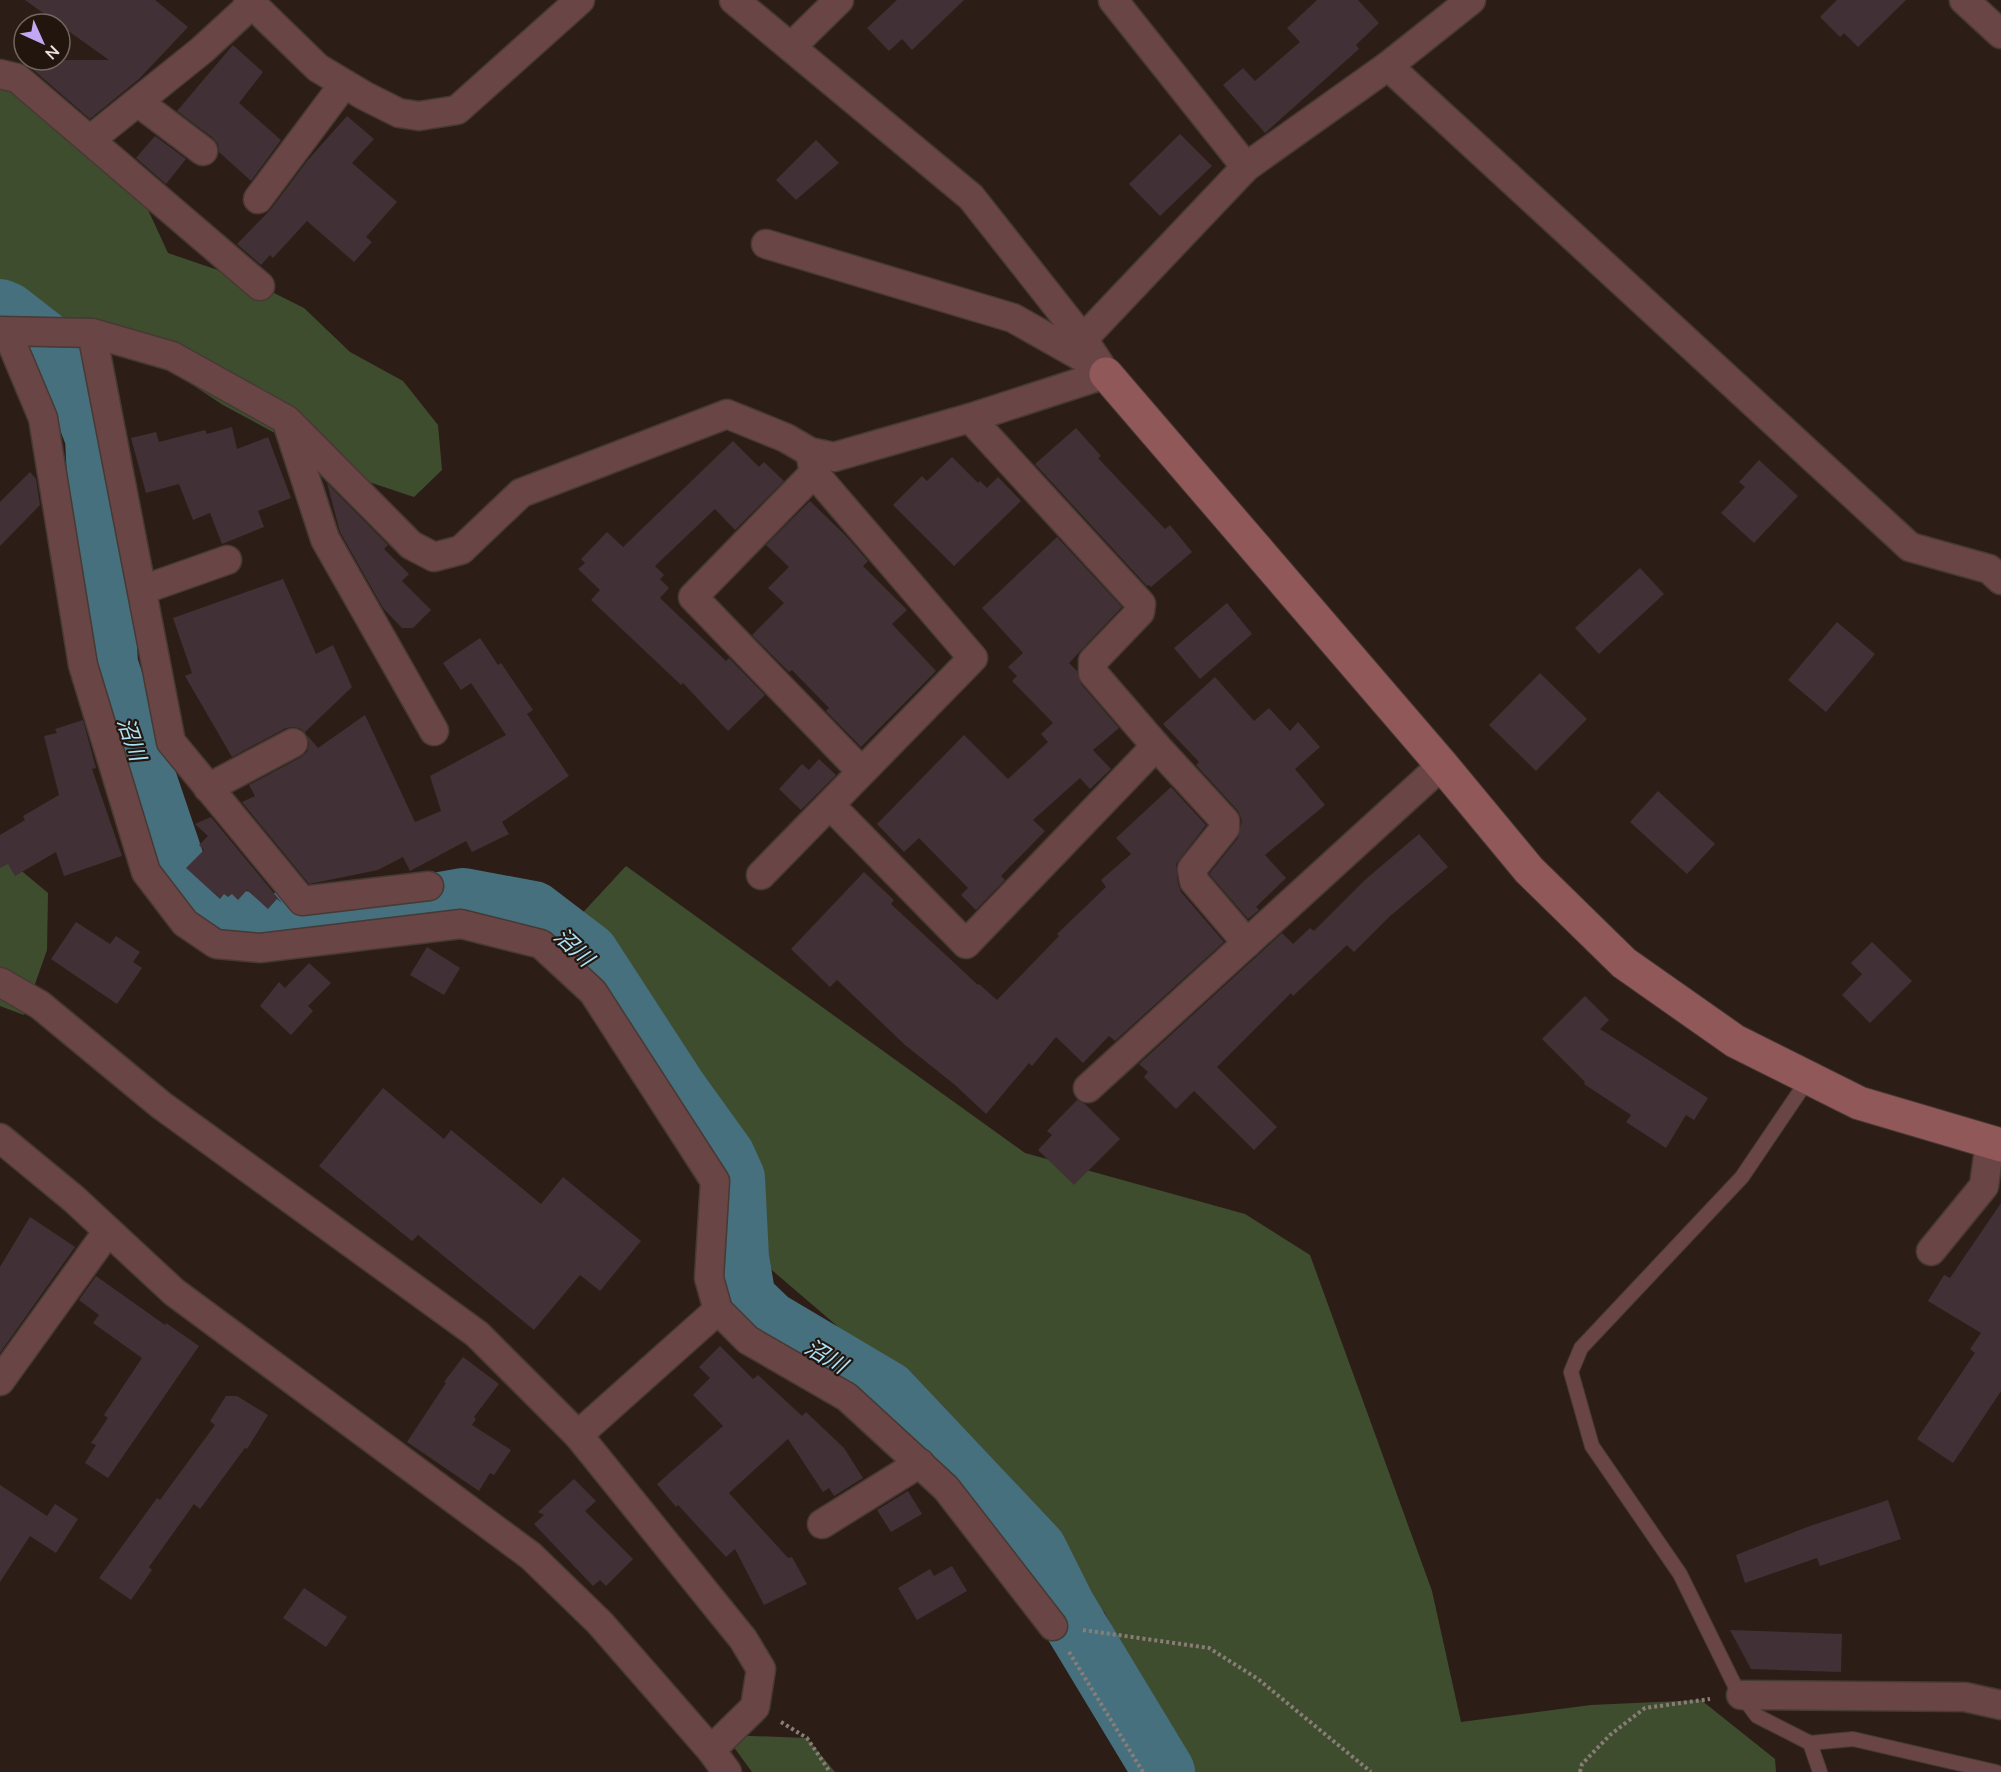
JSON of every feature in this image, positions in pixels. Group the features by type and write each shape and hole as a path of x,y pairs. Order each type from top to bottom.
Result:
{"street":[{"path":"90,140 202,50 250,2 318,68 399,113 419,116 457,110 580,0"},
{"path":"734,0 971,197 1083,339 1104,371 1442,765 1529,870 1624,963 1735,1041 1859,1103 1995,1144 1984,1186 1931,1251"},
{"path":"791,47 839,0"},
{"path":"1113,0 1246,167"},
{"path":"1083,339 1246,167 1388,66 1471,0"},
{"path":"1964,0 2001,34"},
{"path":"1388,66 1910,547 1997,570"},
{"path":"0,74 17,78 260,285"},
{"path":"258,199 344,84"},
{"path":"138,102 203,151"},
{"path":"766,244 1014,318 1104,371"},
{"path":"761,875 973,658 812,463 786,438 727,414 521,493 461,550 434,557 411,546 286,420 172,356 92,333 3,331 43,418 83,665 147,872 185,923 216,944 260,948 461,924 541,944 593,992 715,1181 709,1278 718,1310 748,1340 847,1397 920,1463 946,1488 1053,1626"},
{"path":"92,333 171,742 302,901 429,886"},
{"path":"861,771 693,597 812,463 970,418 1104,371"},
{"path":"970,418 1141,604 1140,612 1093,660 1093,673 1225,821 1225,828 1192,869 1194,881 1247,943"},
{"path":"286,420 326,538 434,731"},
{"path":"141,590 227,560"},
{"path":"208,788 293,743"},
{"path":"830,805 966,944 1156,746"},
{"path":"1088,1088 1442,765"},
{"path":"0,982 40,1005 161,1105 477,1334 578,1434 743,1639 761,1669 754,1707 719,1761 600,1623 531,1556 174,1292 74,1199 0,1138"},
{"path":"0,1381 108,1231"},
{"path":"578,1434 718,1310"},
{"path":"822,1524 920,1463"},
{"path":"1741,1695 1965,1697 2001,1706"}],"lane":[{"path":"1809,1078 1742,1177 1581,1348 1571,1372 1592,1446 1680,1574 1736,1688 1757,1716 1810,1743 1853,1739 1996,1772"},
{"path":"1810,1743 1820,1772"}],"path":[{"path":"1053,1626 1143,1772"},
{"path":"1090,1631 1209,1648 1258,1679 1371,1772"},
{"path":"1580,1772 1582,1764 1610,1736 1645,1708 1741,1695"},
{"path":"754,1707 807,1738 830,1772"}],"green space":[{"path":"0,79 124,158 168,253 250,281 304,308 350,352 403,381 438,425 442,470 414,497 360,479 223,405 132,345 37,310 0,306"},
{"path":"0,853 48,893 47,950 24,1015 0,1006"},
{"path":"626,866 1025,1153 1245,1214 1310,1255 1432,1591 1461,1722 1591,1705 1701,1700 1775,1759 1776,1772 1182,1772 1105,1613 836,1325 759,1259 724,1156 668,1024 563,934"},
{"path":"725,1735 807,1738 835,1772 752,1772"}],"building":[{"path":"25,0 155,0 188,27 139,79 90,119 36,72 72,72 72,60 109,60 72,34 72,12 42,12"},
{"path":"897,0 964,0 912,50 902,39 889,51 867,28"},
{"path":"1317,0 1358,0 1379,23 1356,45 1359,49 1265,133 1223,85 1243,68 1255,81 1300,42 1287,28"},
{"path":"1837,0 1906,0 1858,47 1844,33 1840,37 1820,17"},
{"path":"233,45 263,72 239,103 281,140 251,181 219,152 218,144 213,138 177,111"},
{"path":"347,116 374,139 352,163 397,202 366,237 372,242 354,262 307,221 273,258 270,255 261,265 237,244 271,209 307,161"},
{"path":"1180,134 1212,166 1160,216 1129,184"},
{"path":"155,136 186,159 166,184 136,158"},
{"path":"816,140 839,163 796,200 776,180"},
{"path":"232,427 237,449 268,437 291,498 258,511 264,527 222,544 210,513 193,520 179,484 146,493 131,438 156,432 159,442 205,430 207,434"},
{"path":"1076,428 1101,456 1098,458 1165,529 1170,525 1192,552 1151,587 1147,586 1035,464"},
{"path":"733,441 759,467 764,462 784,481 735,530 715,509 655,566 664,575 660,579 669,588 660,598 726,661 729,658 765,695 728,731 683,683 681,685 591,600 600,590 578,569 585,563 581,559 607,532 623,547"},
{"path":"952,457 978,483 980,481 987,488 998,477 1021,501 954,566 893,505 922,476 927,481"},
{"path":"1759,460 1798,496 1754,543 1721,513 1745,487 1739,482"},
{"path":"30,472 36,479 40,505 0,546 0,502"},
{"path":"327,483 388,545 384,549 409,574 402,581 431,610 413,628 402,628 383,608 340,532"},
{"path":"810,501 846,536 868,561 863,566 907,610 892,624 936,671 861,747 826,711 829,708 792,670 789,672 752,635 784,603 768,588 789,567 766,545"},
{"path":"1057,537 1122,607 1069,663 1077,671 1081,684 1119,728 1093,750 1111,769 1090,789 1080,778 1033,820 1045,831 1001,876 1005,880 976,910 961,895 968,888 919,838 904,852 877,824 964,735 1008,779 1048,742 1041,734 1053,723 1012,681 1017,676 1008,667 1023,653 982,608"},
{"path":"1640,568 1664,594 1599,654 1575,628"},
{"path":"283,579 316,654 333,645 352,687 305,732 306,734 301,729 286,728 232,757 185,676 192,673 173,618"},
{"path":"1227,603 1252,634 1200,679 1174,648"},
{"path":"1837,622 1875,654 1826,712 1788,680"},
{"path":"480,638 498,665 501,663 533,710 527,714 569,776 502,822 509,834 472,852 466,841 410,871 403,857 378,870 309,884 242,802 255,796 249,785 307,752 309,744 307,735 318,748 365,715 415,822 441,811 430,776 506,735 471,683 461,690 443,663"},
{"path":"1540,673 1587,719 1536,771 1489,725"},
{"path":"1215,677 1254,721 1269,708 1290,731 1298,722 1320,747 1295,769 1325,805 1265,855 1286,878 1256,907 1259,910 1248,919 1209,874 1238,838 1242,821 1238,811 1196,765 1199,762 1163,724"},
{"path":"83,720 96,768 92,769 122,856 64,876 56,852 15,876 8,864 0,868 0,835 25,820 23,816 59,795 44,736 57,733 55,729"},
{"path":"819,759 836,775 801,810 779,789 802,764 809,770"},
{"path":"1171,787 1206,825 1176,864 1178,884 1181,892 1224,942 1115,1041 1109,1036 1083,1063 1056,1037 1032,1066 1029,1063 986,1114 955,1085 905,1045 837,980 830,987 791,949 864,872 894,900 891,904 997,1000 1059,936 1057,934 1106,887 1101,880 1131,854 1116,838"},
{"path":"1658,791 1715,844 1687,874 1630,822"},
{"path":"211,817 282,903 277,899 268,909 247,890 238,900 232,894 228,897 224,894 220,899 186,868 204,850 199,845 208,836 195,824"},
{"path":"1419,834 1448,867 1389,917 1354,952 1347,945 1293,996 1291,993 1217,1067 1277,1127 1254,1150 1194,1091 1176,1109 1144,1077 1148,1072 1139,1064 1282,933 1293,944 1310,928 1314,931 1366,879"},
{"path":"76,922 110,944 116,936 140,952 133,962 142,968 117,1004 51,959"},
{"path":"1872,942 1912,981 1870,1023 1842,995 1862,974 1851,963"},
{"path":"427,947 460,968 444,995 410,975"},
{"path":"309,963 331,983 308,1006 313,1011 291,1035 260,1006 279,982 285,988"},
{"path":"1585,996 1609,1020 1600,1029 1708,1098 1694,1120 1686,1115 1666,1148 1626,1122 1631,1115 1584,1084 1585,1082 1542,1039"},
{"path":"383,1088 444,1139 451,1130 541,1204 563,1177 641,1241 600,1291 580,1275 534,1330 418,1235 412,1241 319,1166"},
{"path":"1077,1100 1085,1104 1120,1139 1074,1185 1038,1150 1052,1135 1047,1131"},
{"path":"2001,1203 2001,1391 1953,1463 1917,1439 1975,1353 1970,1349 1981,1333 1928,1301 1944,1275 1950,1278"},
{"path":"30,1217 75,1247 0,1353 0,1267"},
{"path":"96,1276 199,1346 108,1478 85,1463 96,1445 91,1443 108,1418 104,1415 142,1358 93,1323 99,1315 79,1300"},
{"path":"720,1346 753,1379 758,1375 802,1416 806,1412 844,1448 863,1478 834,1496 829,1488 823,1492 788,1439 729,1493 788,1558 792,1557 807,1584 764,1605 735,1549 726,1557 678,1505 676,1507 657,1484 723,1426 693,1395 710,1378 699,1367"},
{"path":"463,1357 499,1384 474,1417 476,1419 472,1425 511,1450 494,1475 490,1473 479,1491 407,1442 446,1383 444,1382"},
{"path":"226,1396 237,1396 268,1415 247,1449 245,1448 200,1509 194,1504 149,1567 152,1570 131,1600 99,1578 157,1498 160,1500 215,1425 210,1421"},
{"path":"574,1479 596,1501 585,1511 633,1559 606,1586 600,1580 593,1586 534,1524 544,1515 538,1512"},
{"path":"0,1485 47,1516 55,1504 78,1519 56,1553 30,1536 0,1582"},
{"path":"908,1491 922,1514 891,1532 877,1510"},
{"path":"1888,1500 1901,1539 1820,1566 1817,1558 1745,1583 1736,1555 1807,1527"},
{"path":"952,1566 967,1591 917,1620 898,1588 930,1569 934,1576"},
{"path":"304,1588 347,1617 326,1647 283,1618"},
{"path":"1730,1630 1842,1634 1841,1672 1751,1669"}],"waterway":[{"name":"沼川","path":"0,310 66,359 96,437 107,665 183,890 228,920 265,925 394,911 463,899 533,912 588,954 675,1088 724,1156 734,1178 738,1258 745,1299 769,1322 887,1392 1036,1550 1065,1608 1164,1772"}]}
